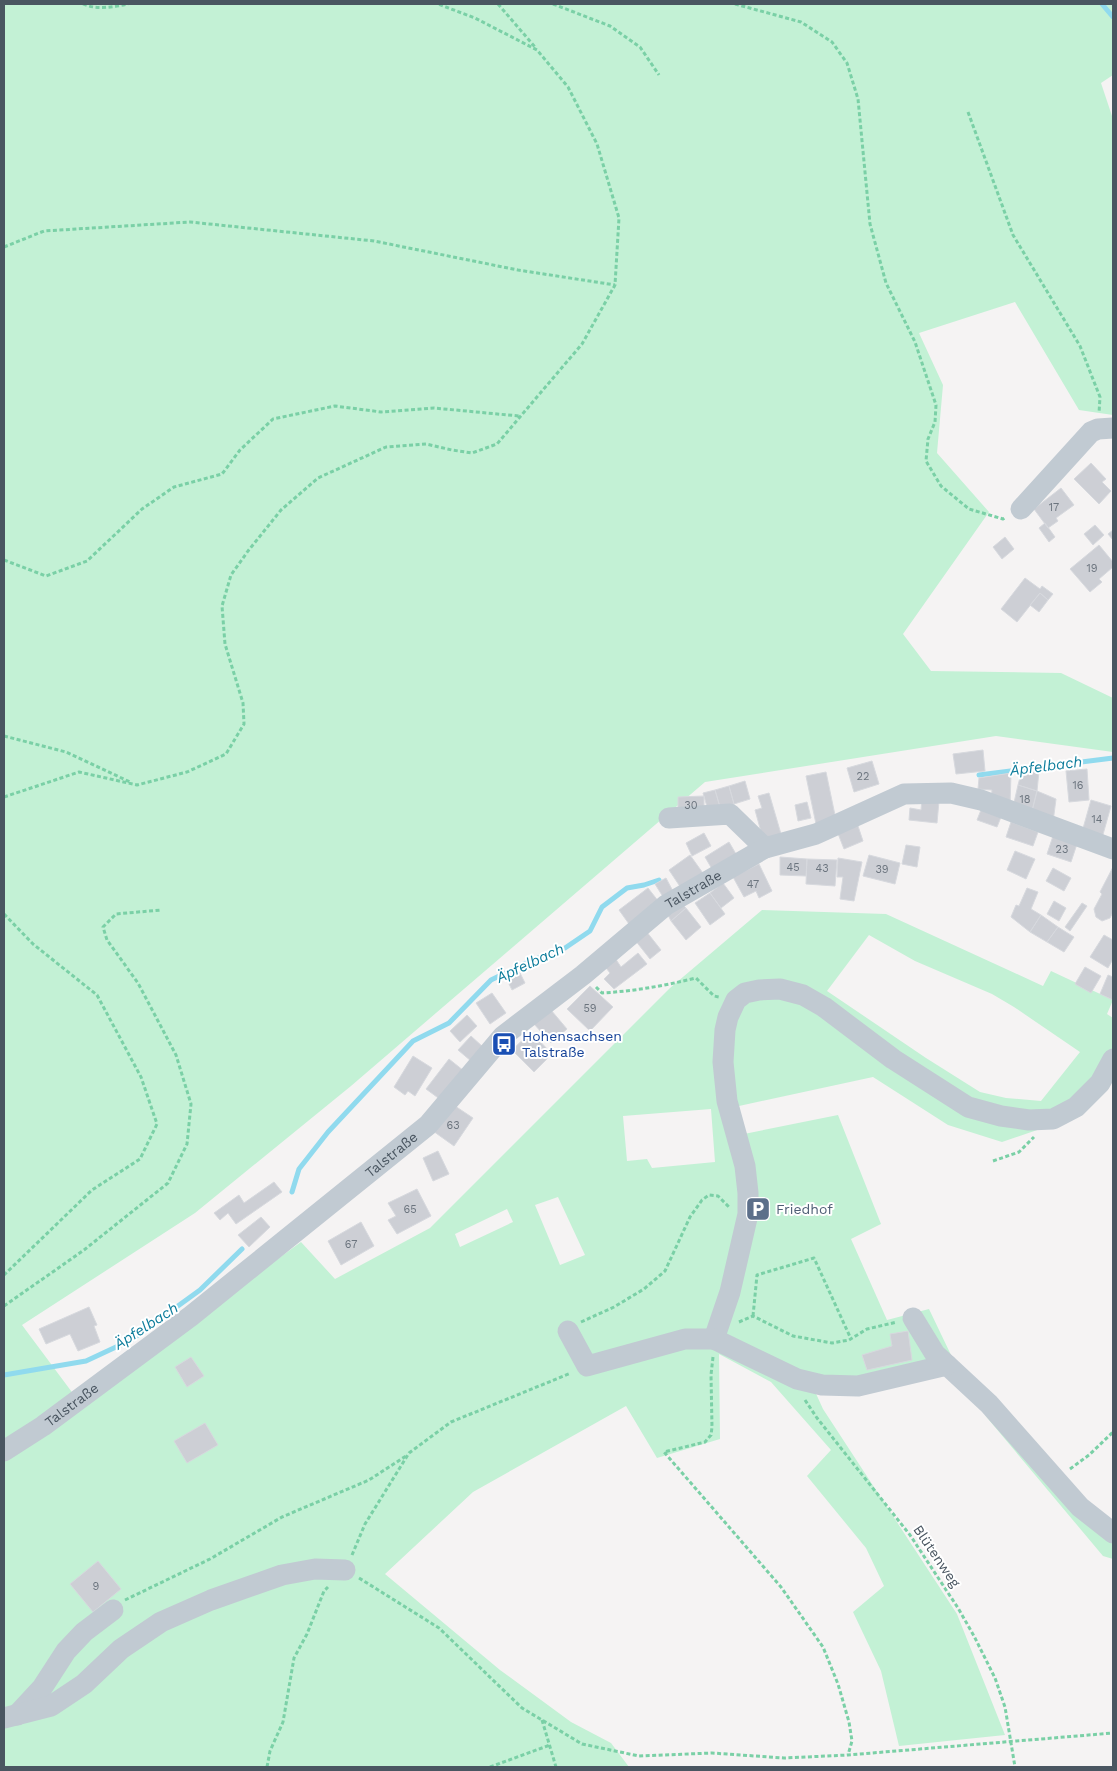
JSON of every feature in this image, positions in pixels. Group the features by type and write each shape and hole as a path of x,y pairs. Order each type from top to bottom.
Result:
{"street":[{"path":"1021,509 1091,432 1106,428"},
{"name":"Talstraße","path":"4,1451 43,1426 191,1316 428,1125 503,1036 583,975 666,905 765,848 816,834 904,794 951,793 982,800 1113,849"},
{"path":"669,818 730,814 765,848"},
{"path":"716,1334 730,1292 748,1214 745,1166 727,1101 724,1062 725,1030 728,1017 736,1000 745,993 780,989 803,996 824,1007 893,1059 968,1106 1001,1116 1029,1120 1052,1119 1076,1106 1100,1083 1113,1059"},
{"path":"912,1318 935,1354 989,1404 1080,1507 1113,1533"},
{"path":"568,1331 586,1366 685,1339 716,1334 797,1379 822,1385 858,1386 946,1365"},
{"path":"10,1716 51,1706 84,1684 121,1648 161,1622 211,1600 282,1575 315,1569 345,1570"},
{"path":"10,1716 42,1688 66,1651 84,1632 113,1610"}],"path":[{"path":"83,4 88,6 115,7 128,4"},
{"path":"438,4 475,18 537,50"},
{"path":"4,797 79,772 137,785 187,772 226,754 244,724 242,703 225,644 222,606 231,575 280,510 318,478 386,447 426,444 472,452 497,444 582,344 615,285 618,218 596,144 568,87 498,4"},
{"path":"553,4 610,26 640,47 659,75"},
{"path":"735,4 801,22 832,42 847,63 858,99 870,224 886,283 915,342 936,405 935,422 928,439 926,461 941,486 969,509 1003,519 1021,509"},
{"path":"968,112 1013,235 1080,346 1100,397 1106,428"},
{"path":"4,247 44,231 190,222 374,241 518,270 615,285"},
{"path":"4,560 46,576 87,561 142,509 174,487 222,474 240,450 272,419 335,406 381,412 434,408 519,416"},
{"path":"4,736 66,752 137,785"},
{"path":"4,1306 84,1250 168,1183 187,1144 191,1104 176,1055 138,982 106,940 103,927 116,914 161,910"},
{"path":"4,914 33,944 97,995 141,1077 157,1124 140,1159 92,1190 4,1275"},
{"path":"602,993 650,989 696,978 714,996 736,1000"},
{"path":"993,1161 1019,1152 1049,1119"},
{"path":"568,1331 584,1319 608,1310 644,1289 665,1271 686,1223 702,1200 709,1195 718,1196 730,1207"},
{"path":"753,1316 757,1275 814,1258 852,1339"},
{"path":"753,1316 716,1334 711,1375 711,1435 705,1442 664,1452 781,1587 823,1647 838,1684 849,1722 852,1741 848,1755"},
{"path":"753,1316 793,1336 832,1343 852,1339 867,1329 886,1324"},
{"path":"113,1610 127,1599 210,1559 282,1516 369,1480 408,1455 450,1422 586,1366"},
{"name":"Blütenweg","path":"797,1379 800,1393 817,1418 910,1535 958,1608 995,1678 1005,1706 1014,1767"},
{"path":"1056,1480 1089,1455 1113,1432"},
{"path":"267,1767 270,1751 283,1722 294,1658 307,1634 324,1591 345,1570 366,1524 408,1455"},
{"path":"345,1570 439,1628 522,1708 582,1744 639,1756 712,1754 784,1758 848,1755 1113,1733"},
{"path":"541,1720 556,1767"},
{"path":"490,1767 550,1745"}],"green space":[{"path":"4,4 1113,4 1113,75 1101,83 1113,119 1113,415 1079,410 1015,302 919,333 943,385 937,453 989,512 903,634 931,671 1061,673 1113,698 1113,752 996,736 705,782 351,1086 195,1213 22,1325 80,1403 301,1242 335,1279 430,1228 670,988 762,910 886,914 1043,986 1051,971 1113,1000 1107,1014 1113,1018 1113,1074 1049,1126 1002,1142 948,1125 873,1077 739,1106 744,1134 838,1115 881,1224 851,1239 887,1320 929,1309 951,1355 859,1381 807,1374 823,1409 957,1614 1005,1735 899,1746 881,1671 853,1612 884,1586 866,1548 807,1476 831,1450 771,1382 719,1354 720,1439 657,1458 626,1406 473,1492 385,1574 500,1670 571,1722 611,1743 629,1767 4,1767","holes":["869,935 915,961 992,994 1080,1052 1041,1101 1006,1098 980,1092 827,991","711,1109 715,1162 652,1168 647,1159 627,1161 623,1116","558,1197 585,1255 560,1265 535,1205","507,1209 513,1222 460,1247 455,1234"]},
{"path":"984,1414 1113,1542 1113,1559 1103,1556"}],"building":[{"path":"1091,463 1106,479 1102,482 1111,491 1099,504 1074,479"},
{"path":"1061,488 1074,505 1056,518 1058,521 1048,528 1034,509"},
{"path":"1045,523 1055,537 1049,542 1039,528"},
{"path":"1095,525 1104,535 1093,545 1084,534"},
{"path":"1113,530 1113,540 1108,534"},
{"path":"1005,537 1014,549 1002,559 993,547"},
{"path":"1099,545 1113,562 1113,567 1099,579 1102,582 1090,592 1070,569"},
{"path":"1025,578 1040,589 1042,586 1053,594 1048,600 1040,593 1017,622 1001,609"},
{"path":"1040,593 1048,600 1039,612 1030,605"},
{"path":"983,750 985,771 956,774 953,754"},
{"path":"872,761 879,784 854,792 847,768"},
{"path":"1087,769 1089,800 1069,802 1066,771"},
{"path":"1039,771 1037,791 1018,785 1021,774"},
{"path":"826,772 836,820 816,824 806,776"},
{"path":"1011,773 1010,806 991,801 992,790 978,789 979,778"},
{"path":"745,781 750,799 734,804 729,786"},
{"path":"1018,785 1037,791 1031,815 1013,807"},
{"path":"729,786 734,804 720,807 715,790"},
{"path":"715,790 720,807 708,810 703,793"},
{"path":"1037,791 1056,799 1053,822 1031,815"},
{"path":"769,793 781,834 763,839 755,810 762,808 758,796"},
{"path":"704,796 704,812 678,813 678,797"},
{"path":"922,799 939,801 937,823 909,820 910,808 921,810"},
{"path":"1091,800 1111,806 1102,838 1082,832"},
{"path":"807,802 811,818 798,821 795,805"},
{"path":"981,810 1001,817 997,827 977,820"},
{"path":"1011,822 1038,832 1033,846 1006,837"},
{"path":"857,823 863,841 844,849 837,831"},
{"path":"704,833 711,846 692,856 686,843"},
{"path":"1053,836 1077,844 1071,862 1047,854"},
{"path":"729,842 736,854 712,869 705,857"},
{"path":"906,845 920,847 917,867 902,864"},
{"path":"1015,851 1035,859 1026,879 1007,870"},
{"path":"690,855 705,876 683,891 669,870"},
{"path":"869,855 900,863 895,884 863,876"},
{"path":"780,857 807,859 806,876 780,875"},
{"path":"838,858 862,862 854,901 840,899 843,877 837,877"},
{"path":"807,859 837,860 835,886 806,884"},
{"path":"759,864 772,891 759,898 756,891 744,897 733,877"},
{"path":"1113,867 1113,912 1110,918 1102,921 1096,917 1094,909 1102,894 1100,892"},
{"path":"1053,868 1071,878 1064,891 1046,881"},
{"path":"666,878 675,895 665,900 655,884"},
{"path":"723,883 734,898 721,908 710,893"},
{"path":"648,888 659,902 629,924 619,910"},
{"path":"1027,888 1038,892 1031,909 1041,915 1030,932 1011,917 1016,905 1019,906"},
{"path":"710,893 725,914 710,925 695,903"},
{"path":"1054,901 1066,908 1059,921 1047,914"},
{"path":"680,902 686,908 671,921 667,913"},
{"path":"1082,903 1087,906 1070,931 1065,927"},
{"path":"686,908 701,927 686,940 671,921"},
{"path":"1041,915 1058,927 1047,942 1030,932"},
{"path":"1058,927 1074,937 1064,952 1047,942"},
{"path":"646,931 661,950 650,959 635,940"},
{"path":"1104,935 1113,940 1113,959 1108,968 1090,957"},
{"path":"638,953 647,964 614,989 604,979 610,973 603,964 615,958 621,967"},
{"path":"1085,967 1101,976 1091,993 1075,984"},
{"path":"519,971 525,983 512,990 506,978"},
{"path":"1108,975 1113,977 1113,1000 1100,994"},
{"path":"590,986 613,1007 590,1031 567,1009"},
{"path":"492,993 506,1013 490,1024 476,1003"},
{"path":"551,1010 567,1029 551,1043 534,1024"},
{"path":"467,1015 477,1026 460,1042 450,1031"},
{"path":"531,1032 552,1054 534,1072 512,1050"},
{"path":"471,1036 483,1047 471,1061 458,1050"},
{"path":"413,1056 432,1068 415,1096 408,1091 405,1095 394,1087"},
{"path":"449,1059 464,1071 441,1100 426,1089"},
{"path":"452,1104 473,1118 454,1146 433,1131"},
{"path":"438,1151 449,1174 433,1181 423,1158"},
{"path":"274,1182 282,1192 236,1224 228,1213 220,1220 214,1213 239,1195 244,1203"},
{"path":"417,1189 431,1216 397,1234 388,1220 396,1216 388,1203"},
{"path":"261,1217 270,1227 249,1247 238,1235"},
{"path":"361,1222 374,1246 341,1265 328,1241"},
{"path":"89,1307 97,1325 94,1326 100,1342 78,1351 70,1334 46,1344 39,1329"},
{"path":"908,1331 912,1360 867,1370 862,1355 892,1346 890,1334"},
{"path":"191,1357 204,1376 187,1387 175,1367"},
{"path":"205,1423 218,1445 187,1463 174,1441"},
{"path":"98,1561 121,1589 93,1612 70,1584"}],"waterway":[{"path":"1102,4 1113,17"},
{"name":"Äpfelbach","path":"979,775 1113,758"},
{"name":"Äpfelbach","path":"292,1192 299,1169 328,1132 413,1041 449,1023 491,980 530,961 565,948 590,931 602,907 627,888 659,880"},
{"name":"Äpfelbach","path":"4,1375 86,1361 131,1340 200,1290 242,1249"}],"place":[{"name":"Hohensachsen Talstraße","path":"504,1044"},
{"name":"Friedhof","path":"758,1209"}]}
